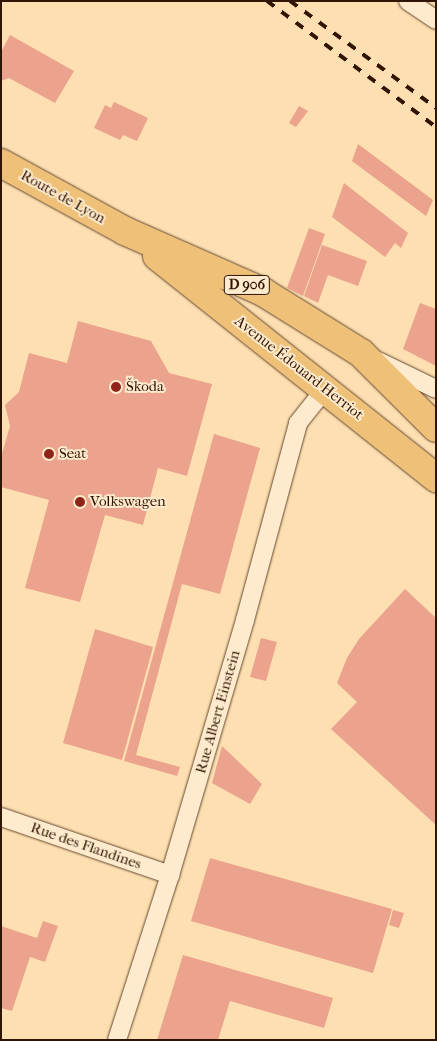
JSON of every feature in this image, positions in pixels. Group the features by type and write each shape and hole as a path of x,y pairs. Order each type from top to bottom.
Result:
{"main road":[{"name":"Route de Lyon","path":"1,163 125,231"},
{"name":"D 906","path":"125,231 263,292 361,353 436,428"},
{"name":"Avenue Édouard Herriot","path":"125,231 436,478"}],"street":[{"path":"408,1 436,20"},
{"path":"361,353 436,389"},
{"name":"Rue Albert Einstein","path":"117,1040 170,875 245,620 298,424 325,389"},
{"name":"Rue des Flandines","path":"1,817 170,875"}],"building":[{"path":"10,35 74,71 55,103 9,78 1,81 1,52"},
{"path":"114,102 148,118 137,141 123,135 120,140 94,128 105,105 111,108"},
{"path":"299,106 308,111 296,127 289,123"},
{"path":"358,144 433,200 426,216 352,161"},
{"path":"344,183 408,233 401,248 395,243 385,257 332,217"},
{"path":"309,228 325,234 303,296 287,288"},
{"path":"322,245 367,261 358,286 328,275 318,303 304,296"},
{"path":"420,303 436,309 436,366 403,349"},
{"path":"78,321 151,341 169,373 212,384 187,476 158,468 143,525 105,515 80,602 25,588 49,500 1,487 1,457 10,426 5,405 19,392 29,353 67,363"},
{"path":"214,434 260,448 220,594 182,584 136,755 180,767 177,776 124,761"},
{"path":"405,589 436,618 436,825 331,729 357,702 337,683 347,658 359,639"},
{"path":"95,629 153,647 122,760 63,743"},
{"path":"261,638 277,642 266,681 250,677"},
{"path":"222,746 262,784 250,804 212,783"},
{"path":"210,858 392,909 373,973 191,921"},
{"path":"393,910 404,913 399,928 389,925"},
{"path":"43,921 58,926 45,962 30,957 12,1011 1,1008 1,926 37,938"},
{"path":"183,955 333,998 324,1028 230,1001 218,1040 157,1040"}],"railway":[{"path":"267,1 436,127"},
{"path":"290,1 436,108"}],"place":[{"name":"Škoda","path":"116,387"},
{"name":"Seat","path":"49,454"},
{"name":"Volkswagen","path":"80,502"}]}
